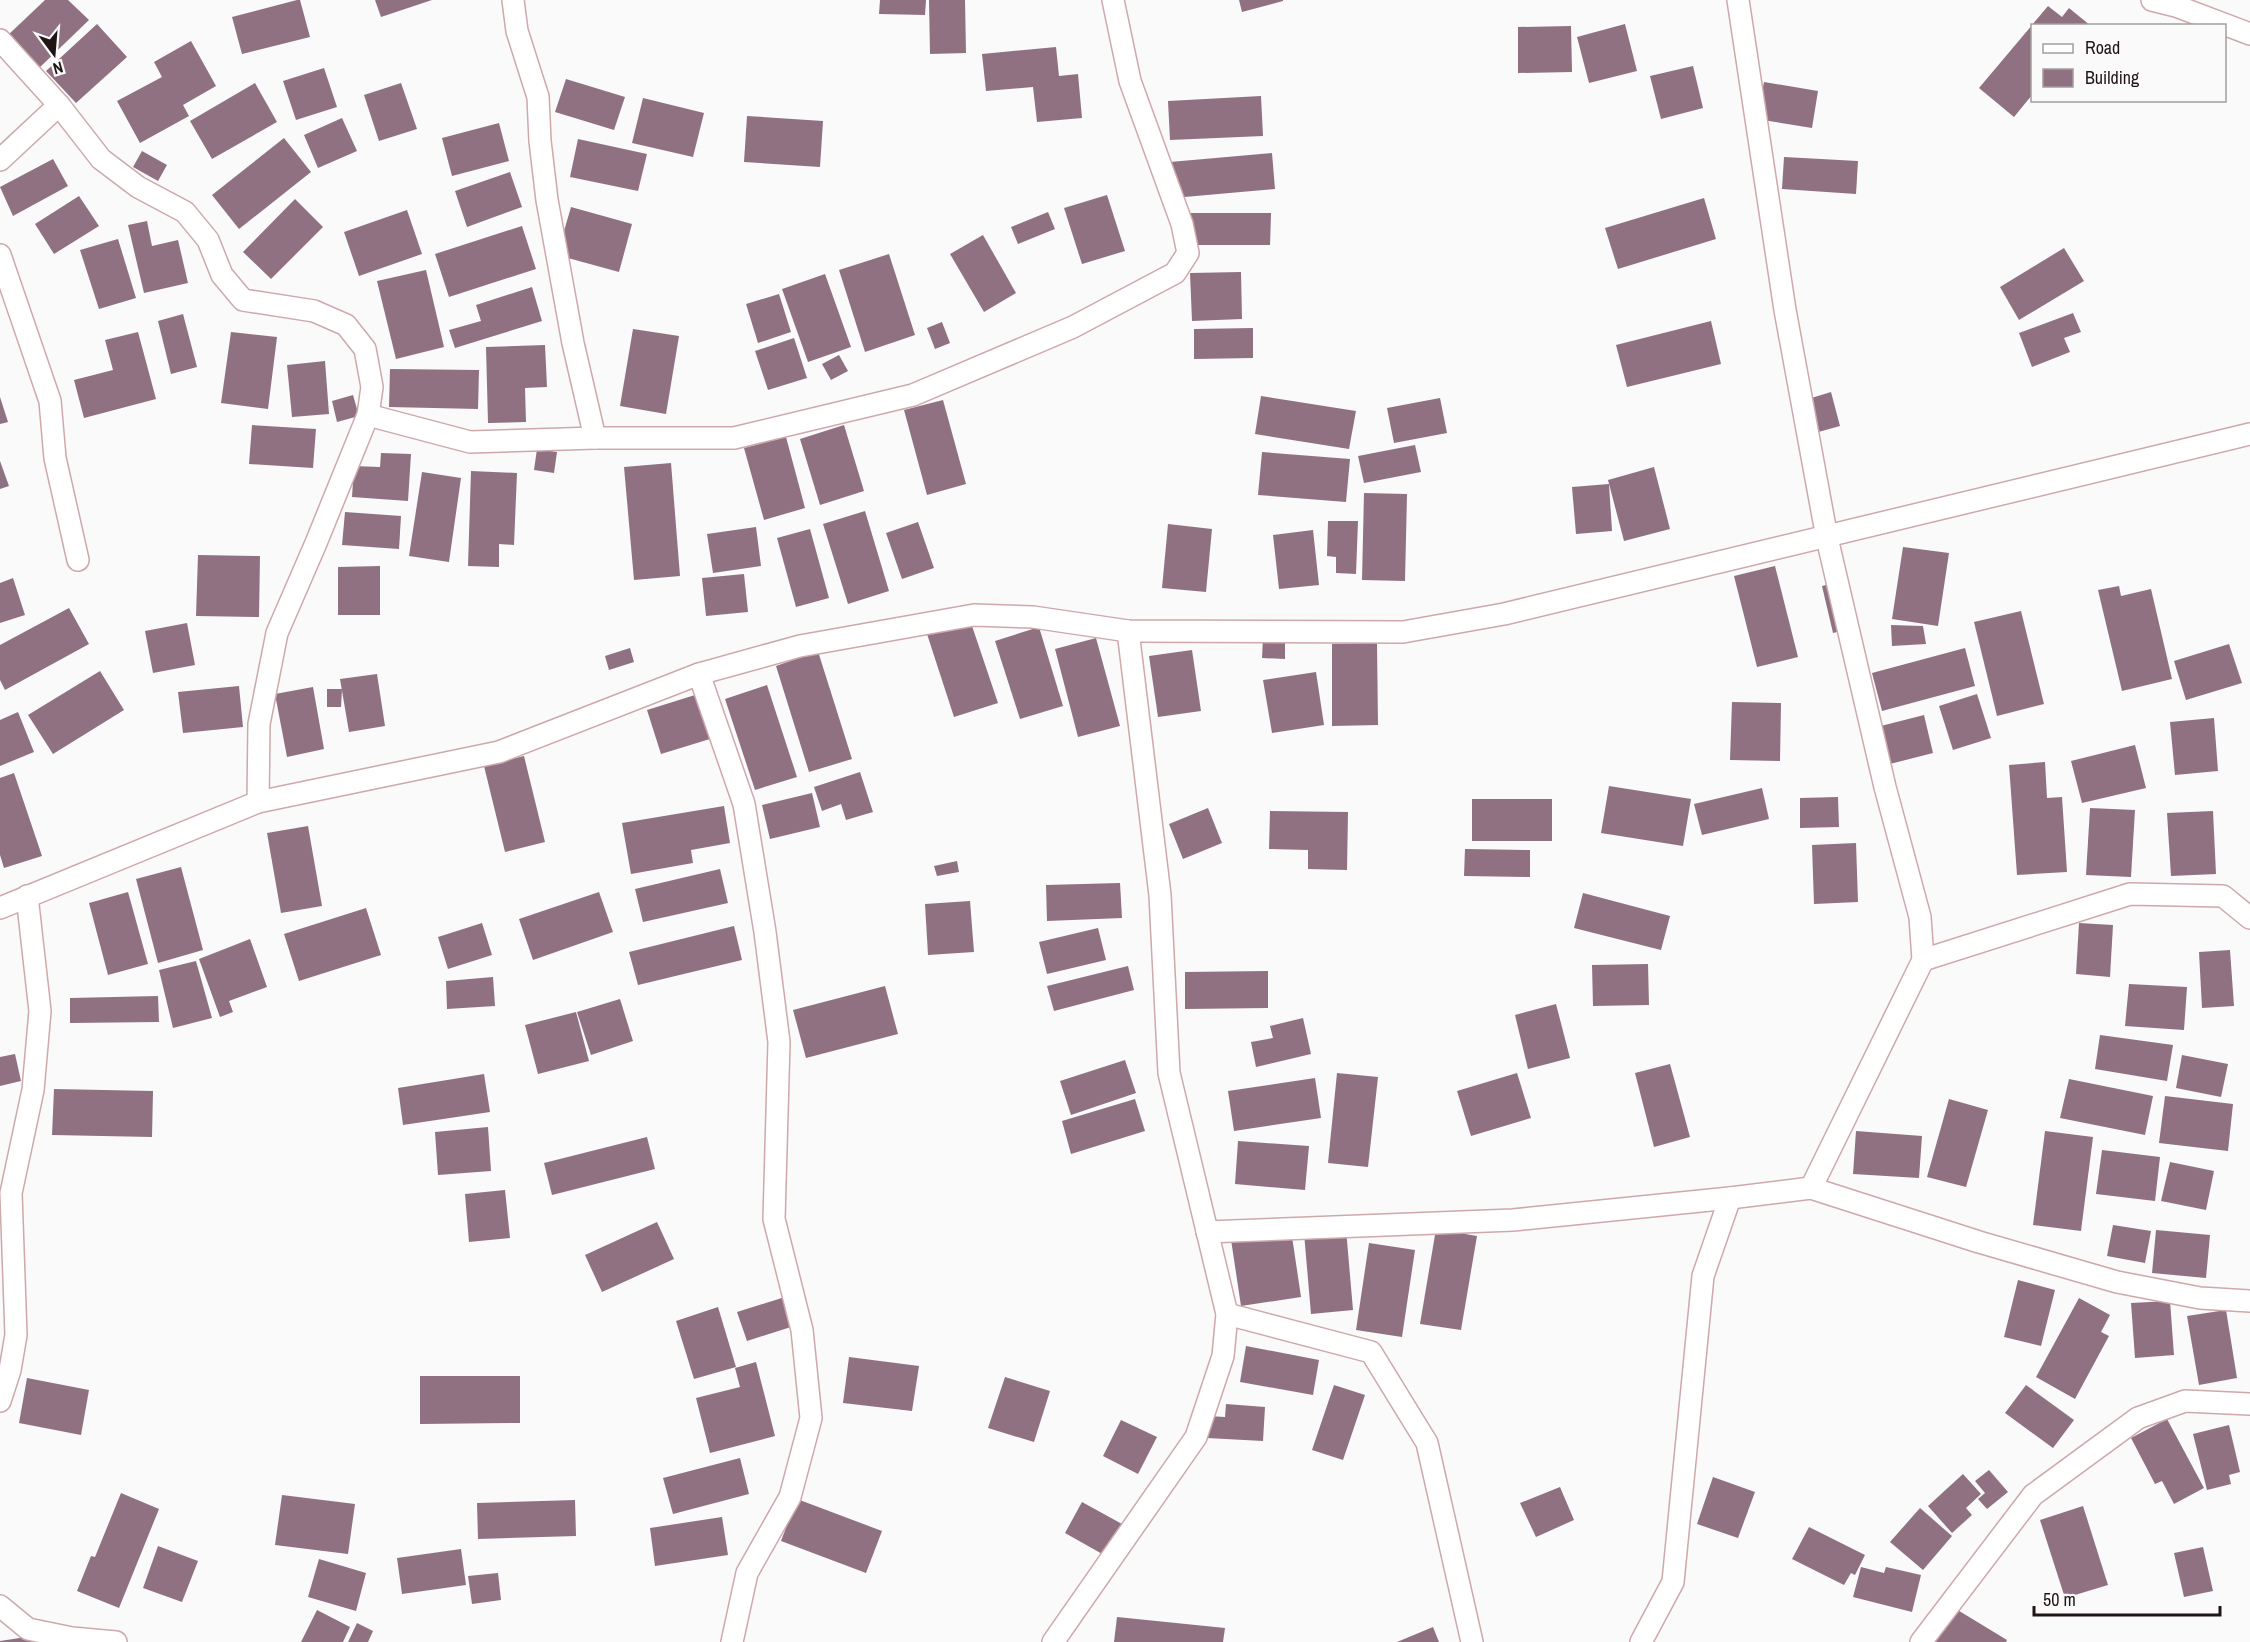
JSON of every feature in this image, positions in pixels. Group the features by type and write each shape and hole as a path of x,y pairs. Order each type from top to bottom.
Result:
{"street":[{"path":"513,0 517,31 538,97 540,141 547,200 573,343 595,438"},
{"path":"368,415 470,442 595,438 734,438 913,395 1072,327 1175,273 1188,253 1182,224 1130,81 1113,0"},
{"path":"1738,0 1785,310 1827,538 1885,787 1920,917 1923,960 1810,1188"},
{"path":"2152,0 2176,6 2224,24"},
{"path":"2226,25 2250,34"},
{"path":"0,40 59,105 101,159 138,187 185,212 208,240 222,275 243,300 314,311 346,325 365,349 372,387 368,415 277,633 259,724 258,802"},
{"path":"0,160 59,105"},
{"path":"0,255 50,401 55,458 78,560"},
{"path":"0,908 258,802 498,752 699,674 800,646 974,615 1033,617 1128,631 1403,632 1504,614 1827,538 2250,434"},
{"path":"1053,1642 1196,1437 1223,1356 1227,1314 1169,1073 1160,895 1128,631"},
{"path":"699,674 744,804 765,932 778,1042 774,1219 802,1330 811,1418 790,1497 747,1573 732,1642"},
{"path":"1923,960 2130,894 2223,896 2250,918"},
{"path":"0,1401 10,1370 16,1335 11,1193 33,1090 40,1011 27,896"},
{"path":"1207,1232 1513,1220 1810,1188 1979,1242 2117,1282 2200,1298 2250,1301"},
{"path":"1641,1642 1673,1582 1703,1276 1730,1198"},
{"path":"1227,1314 1371,1352 1427,1443 1472,1642"},
{"path":"1921,1642 2033,1495 2138,1418 2185,1401 2250,1404"},
{"path":"0,1605 28,1629 72,1638 116,1642"}],"building":[{"path":"45,0 68,0 89,20 37,70 6,37"},
{"path":"300,0 310,37 242,54 232,17"},
{"path":"375,0 432,0 381,17"},
{"path":"880,0 926,0 925,15 879,14"},
{"path":"929,0 965,0 966,53 930,54"},
{"path":"1239,0 1283,0 1283,1 1242,12"},
{"path":"2048,6 2062,17 2069,8 2089,24 2033,24"},
{"path":"97,24 127,57 76,103 46,71"},
{"path":"1625,24 1637,71 1589,83 1577,37"},
{"path":"1571,26 1572,72 1518,73 1518,27"},
{"path":"2031,26 2031,96 2014,117 1979,88"},
{"path":"191,41 216,86 183,105 189,116 140,143 117,101 162,77 154,62"},
{"path":"1056,47 1059,76 1078,74 1082,118 1037,122 1033,87 986,91 982,54"},
{"path":"1693,66 1703,108 1661,119 1650,76"},
{"path":"324,68 337,107 296,120 283,81"},
{"path":"566,79 625,97 614,130 555,112"},
{"path":"1764,82 1818,91 1812,128 1757,119"},
{"path":"255,83 277,122 212,159 190,121"},
{"path":"401,83 417,129 379,141 364,95"},
{"path":"1261,96 1263,136 1170,140 1168,101"},
{"path":"643,98 704,113 693,157 632,143"},
{"path":"747,116 823,121 820,167 744,162"},
{"path":"342,118 357,151 318,168 304,135"},
{"path":"499,123 509,161 452,176 442,138"},
{"path":"284,138 311,172 239,229 212,195"},
{"path":"578,139 647,154 638,191 570,177"},
{"path":"142,151 167,165 158,181 133,167"},
{"path":"1272,153 1275,189 1173,198 1170,162"},
{"path":"1784,157 1858,161 1856,194 1782,189"},
{"path":"53,159 68,186 13,216 0,187"},
{"path":"510,172 522,207 467,227 455,191"},
{"path":"1107,195 1125,251 1082,264 1064,208"},
{"path":"79,196 99,226 54,254 35,224"},
{"path":"1704,198 1716,239 1618,269 1605,228"},
{"path":"295,199 323,227 271,279 243,252"},
{"path":"571,207 632,224 619,272 557,255"},
{"path":"407,210 422,254 359,276 344,232"},
{"path":"1048,212 1055,229 1018,244 1011,227"},
{"path":"1180,213 1271,213 1270,245 1179,245"},
{"path":"147,221 152,246 178,240 188,283 144,293 128,225"},
{"path":"522,226 536,269 449,297 435,254"},
{"path":"983,235 1016,293 984,312 950,254"},
{"path":"118,239 136,298 99,309 80,250"},
{"path":"2064,248 2084,281 2019,320 2000,287"},
{"path":"889,254 915,335 865,352 839,270"},
{"path":"426,270 444,347 396,359 377,281"},
{"path":"1241,272 1242,319 1192,321 1190,273"},
{"path":"825,274 851,347 808,362 782,289"},
{"path":"532,287 542,321 455,348 449,330 481,321 476,305"},
{"path":"779,294 791,332 758,343 746,304"},
{"path":"2073,313 2081,332 2064,338 2070,352 2032,367 2019,333"},
{"path":"183,314 197,367 171,374 158,321"},
{"path":"1711,321 1721,364 1627,387 1616,345"},
{"path":"942,322 950,343 935,349 927,328"},
{"path":"1253,328 1253,358 1194,359 1194,329"},
{"path":"633,329 679,336 666,414 620,406"},
{"path":"138,332 156,399 84,418 74,380 113,370 105,340"},
{"path":"231,332 277,337 268,409 221,403"},
{"path":"794,338 807,378 768,390 755,351"},
{"path":"545,345 547,387 525,388 526,422 488,423 486,347"},
{"path":"839,355 848,371 831,380 822,364"},
{"path":"325,361 329,414 292,417 287,365"},
{"path":"390,369 479,370 478,409 389,407"},
{"path":"1831,392 1840,426 1804,436 1795,403"},
{"path":"353,395 359,416 337,422 332,401"},
{"path":"1261,396 1356,411 1349,449 1255,434"},
{"path":"0,397 8,422 0,424"},
{"path":"1440,398 1447,433 1394,443 1387,408"},
{"path":"943,400 966,484 927,495 904,410"},
{"path":"252,425 316,429 313,468 249,464"},
{"path":"844,425 864,491 820,505 800,439"},
{"path":"786,437 805,508 764,520 744,448"},
{"path":"1415,445 1421,472 1364,483 1358,456"},
{"path":"537,449 557,452 554,473 534,470"},
{"path":"1262,452 1350,459 1346,502 1258,495"},
{"path":"381,453 411,454 408,501 352,497 354,466 380,467"},
{"path":"0,461 9,486 0,489"},
{"path":"671,463 680,576 634,580 624,467"},
{"path":"1654,467 1670,529 1624,541 1608,480"},
{"path":"471,471 517,473 514,545 499,544 499,567 468,566"},
{"path":"422,472 461,478 449,562 409,556"},
{"path":"1609,484 1612,531 1576,534 1572,487"},
{"path":"1364,493 1407,494 1405,581 1362,580"},
{"path":"865,511 889,591 848,604 823,524"},
{"path":"345,512 401,516 399,549 342,545"},
{"path":"1328,521 1358,521 1356,574 1336,573 1336,557 1327,556"},
{"path":"918,522 934,568 902,579 886,533"},
{"path":"1168,524 1212,529 1206,592 1162,588"},
{"path":"756,527 761,566 713,573 707,534"},
{"path":"810,529 829,598 796,607 777,538"},
{"path":"1313,530 1319,585 1279,589 1273,535"},
{"path":"1903,547 1949,553 1938,626 1892,619"},
{"path":"198,555 260,556 259,617 196,616"},
{"path":"380,566 380,615 338,615 338,567"},
{"path":"1775,566 1798,657 1757,667 1734,576"},
{"path":"744,574 748,612 706,616 702,578"},
{"path":"13,578 25,615 0,623 0,583"},
{"path":"1842,581 1854,628 1833,633 1822,586"},
{"path":"2119,586 2121,596 2151,589 2172,679 2122,691 2098,590"},
{"path":"69,608 89,644 5,690 0,680 0,645"},
{"path":"2021,611 2044,704 1997,716 1974,622"},
{"path":"970,620 998,703 954,717 927,634"},
{"path":"187,623 195,665 153,673 145,631"},
{"path":"1891,625 1923,626 1926,644 1892,646"},
{"path":"1039,627 1063,706 1020,719 995,641"},
{"path":"1263,637 1285,638 1285,659 1262,658"},
{"path":"1096,638 1120,726 1078,737 1055,649"},
{"path":"1377,643 1378,725 1332,726 1332,644"},
{"path":"2229,644 2242,683 2186,700 2174,661"},
{"path":"816,645 852,759 809,772 776,666 796,659 794,652"},
{"path":"630,648 634,662 609,670 605,656"},
{"path":"1965,648 1975,686 1882,711 1872,673"},
{"path":"1192,650 1201,711 1158,717 1149,656"},
{"path":"100,671 124,710 53,754 28,715"},
{"path":"1316,672 1324,725 1272,733 1263,680"},
{"path":"377,674 385,726 349,732 340,679"},
{"path":"767,685 797,777 755,790 725,699"},
{"path":"239,686 243,727 183,733 178,692"},
{"path":"313,687 324,749 287,757 275,694"},
{"path":"327,689 342,689 341,707 327,707"},
{"path":"1977,694 1991,738 1953,750 1939,706"},
{"path":"695,695 710,739 661,754 647,710"},
{"path":"1732,702 1781,703 1780,761 1730,760"},
{"path":"18,712 34,752 0,766 0,720"},
{"path":"1924,715 1933,753 1886,765 1877,727"},
{"path":"2214,718 2218,771 2175,775 2170,722"},
{"path":"2135,745 2146,788 2082,803 2071,761"},
{"path":"524,756 545,842 505,852 484,766"},
{"path":"2045,762 2047,798 2062,797 2067,872 2017,875 2009,765"},
{"path":"860,772 873,812 846,820 841,804 822,811 814,787"},
{"path":"14,773 42,856 4,868 0,855 0,778"},
{"path":"1609,786 1691,799 1683,846 1601,833"},
{"path":"1762,788 1769,819 1702,835 1694,804"},
{"path":"812,793 820,827 770,839 762,805"},
{"path":"1838,797 1839,827 1800,828 1800,798"},
{"path":"1472,799 1552,799 1552,841 1472,841"},
{"path":"724,806 730,843 691,850 693,863 631,874 622,823"},
{"path":"1208,808 1222,843 1183,859 1169,824"},
{"path":"2090,808 2135,810 2131,877 2086,875"},
{"path":"1270,811 1348,812 1347,870 1308,869 1308,850 1269,849"},
{"path":"2213,811 2216,874 2171,876 2167,813"},
{"path":"308,826 322,906 281,913 267,833"},
{"path":"1856,843 1858,902 1814,904 1812,845"},
{"path":"1465,849 1530,850 1530,877 1464,876"},
{"path":"957,861 959,872 937,876 934,866"},
{"path":"181,867 203,950 158,963 136,879"},
{"path":"720,869 728,903 643,922 635,889"},
{"path":"1120,883 1122,918 1047,921 1046,885"},
{"path":"128,892 148,964 108,975 89,903"},
{"path":"599,892 613,932 533,960 519,919"},
{"path":"1583,893 1670,916 1661,950 1574,928"},
{"path":"970,901 974,952 928,955 925,904"},
{"path":"366,908 381,955 299,981 284,934"},
{"path":"482,923 492,955 448,969 438,937"},
{"path":"2079,923 2113,925 2110,977 2076,974"},
{"path":"734,926 742,960 638,985 629,952"},
{"path":"1098,928 1106,960 1047,974 1039,942"},
{"path":"250,939 267,987 229,1001 233,1012 220,1017 199,959"},
{"path":"2230,950 2234,1006 2202,1008 2199,952"},
{"path":"196,961 212,1018 173,1028 159,970"},
{"path":"1648,964 1649,1005 1593,1006 1592,965"},
{"path":"1128,966 1134,990 1054,1011 1047,986"},
{"path":"1268,971 1268,1008 1185,1009 1185,972"},
{"path":"493,977 495,1006 447,1009 446,981"},
{"path":"2129,984 2187,987 2184,1030 2125,1026"},
{"path":"885,986 898,1034 806,1058 793,1010"},
{"path":"158,996 159,1022 70,1023 70,998"},
{"path":"620,999 633,1041 591,1055 577,1012"},
{"path":"1556,1004 1570,1058 1528,1069 1515,1015"},
{"path":"576,1012 589,1061 538,1074 525,1025"},
{"path":"1303,1018 1311,1054 1256,1067 1251,1042 1273,1038 1270,1026"},
{"path":"2100,1035 2173,1045 2167,1081 2095,1069"},
{"path":"15,1054 21,1081 0,1086 0,1057"},
{"path":"2182,1055 2228,1064 2221,1097 2176,1088"},
{"path":"1125,1060 1136,1093 1071,1115 1060,1081"},
{"path":"1670,1064 1690,1137 1654,1147 1635,1073"},
{"path":"1337,1073 1378,1077 1368,1167 1328,1163"},
{"path":"1517,1073 1531,1118 1471,1136 1457,1091"},
{"path":"484,1074 490,1112 403,1125 398,1088"},
{"path":"1315,1078 1321,1118 1234,1131 1228,1091"},
{"path":"2069,1079 2153,1096 2145,1135 2060,1118"},
{"path":"54,1089 153,1091 152,1137 52,1135"},
{"path":"2165,1096 2233,1104 2228,1151 2159,1143"},
{"path":"1135,1099 1145,1131 1071,1154 1062,1121"},
{"path":"1949,1099 1988,1110 1966,1187 1927,1177"},
{"path":"488,1127 491,1171 438,1175 435,1132"},
{"path":"1856,1131 1922,1136 1919,1178 1853,1174"},
{"path":"2045,1131 2093,1137 2081,1231 2033,1225"},
{"path":"647,1137 655,1169 552,1195 544,1163"},
{"path":"1238,1141 1309,1146 1305,1190 1235,1184"},
{"path":"2102,1150 2160,1157 2155,1201 2096,1194"},
{"path":"2170,1162 2214,1171 2206,1210 2161,1201"},
{"path":"505,1190 510,1238 469,1242 465,1194"},
{"path":"657,1222 674,1259 602,1292 585,1255"},
{"path":"1290,1223 1301,1297 1241,1306 1230,1233"},
{"path":"2113,1225 2151,1231 2145,1263 2107,1256"},
{"path":"1346,1229 1353,1310 1311,1314 1304,1233"},
{"path":"1436,1229 1477,1236 1461,1330 1420,1324"},
{"path":"2156,1230 2210,1235 2206,1278 2152,1273"},
{"path":"1369,1243 1415,1250 1402,1337 1356,1330"},
{"path":"2018,1280 2055,1290 2041,1346 2004,1337"},
{"path":"785,1297 794,1326 747,1341 737,1312"},
{"path":"2079,1298 2110,1315 2101,1332 2109,1336 2075,1399 2036,1377"},
{"path":"2170,1301 2174,1355 2135,1358 2131,1303"},
{"path":"718,1307 736,1367 694,1379 676,1321"},
{"path":"2226,1310 2237,1378 2199,1385 2187,1316"},
{"path":"1246,1346 1319,1360 1313,1395 1240,1382"},
{"path":"849,1357 919,1366 912,1411 843,1403"},
{"path":"756,1362 775,1436 710,1453 696,1398 740,1387 735,1368"},
{"path":"420,1376 520,1376 520,1423 420,1424"},
{"path":"1005,1377 1050,1391 1034,1442 988,1428"},
{"path":"27,1378 89,1390 81,1435 19,1423"},
{"path":"1334,1385 1365,1395 1343,1460 1312,1450"},
{"path":"2026,1385 2074,1420 2053,1448 2005,1413"},
{"path":"1226,1404 1265,1407 1263,1441 1207,1438 1208,1416 1225,1417"},
{"path":"2167,1419 2204,1488 2174,1504 2162,1481 2155,1484 2131,1438"},
{"path":"1121,1420 1157,1437 1138,1474 1103,1456"},
{"path":"2229,1425 2240,1472 2229,1475 2231,1484 2207,1490 2193,1434"},
{"path":"740,1458 749,1494 673,1514 663,1478"},
{"path":"1989,1470 2008,1492 1987,1509 1978,1499 1985,1493 1975,1481"},
{"path":"1963,1474 1981,1494 1966,1508 1972,1515 1952,1533 1928,1506"},
{"path":"1713,1477 1755,1492 1738,1538 1697,1524"},
{"path":"1560,1487 1574,1520 1536,1537 1520,1503"},
{"path":"121,1493 159,1509 119,1608 77,1591 91,1556 95,1557"},
{"path":"282,1495 355,1504 348,1554 275,1545"},
{"path":"797,1499 882,1531 866,1573 781,1541"},
{"path":"575,1500 576,1536 478,1539 477,1503"},
{"path":"1082,1502 1122,1524 1104,1555 1065,1533"},
{"path":"2083,1506 2108,1585 2065,1598 2040,1520"},
{"path":"1920,1508 1952,1536 1923,1570 1890,1542"},
{"path":"722,1517 728,1555 655,1566 650,1528"},
{"path":"1809,1527 1865,1555 1855,1575 1851,1573 1844,1585 1792,1559"},
{"path":"158,1546 198,1561 182,1602 143,1588"},
{"path":"2203,1547 2213,1591 2184,1597 2174,1553"},
{"path":"461,1549 466,1585 402,1594 397,1558"},
{"path":"319,1559 366,1573 356,1611 308,1597"},
{"path":"1861,1567 1884,1573 1886,1567 1921,1575 1912,1612 1853,1597"},
{"path":"498,1573 501,1600 472,1604 468,1576"},
{"path":"1951,1606 2007,1640 2006,1642 1929,1642"},
{"path":"317,1610 350,1627 343,1642 301,1642"},
{"path":"1117,1617 1225,1628 1223,1642 1114,1642"},
{"path":"357,1623 373,1631 368,1642 348,1642"},
{"path":"1433,1627 1439,1642 1397,1642"},
{"path":"39,1635 40,1642 0,1642 0,1641"}]}
